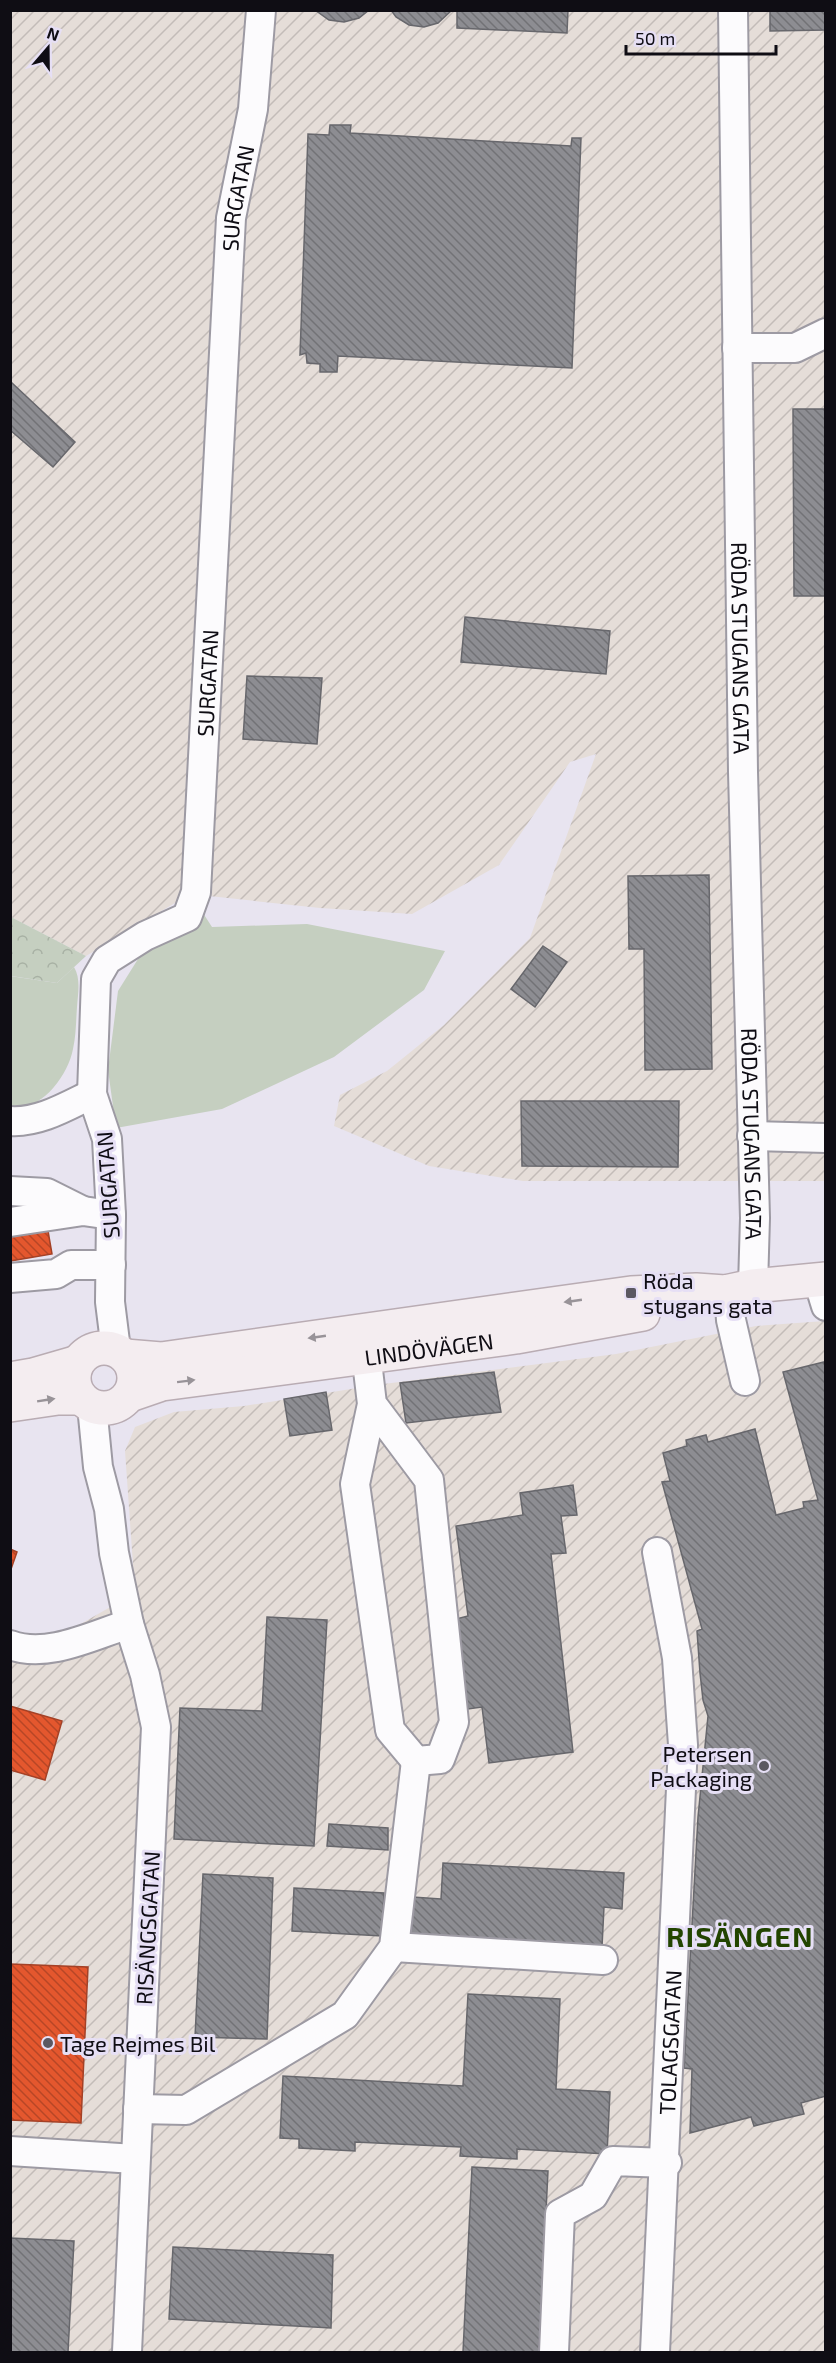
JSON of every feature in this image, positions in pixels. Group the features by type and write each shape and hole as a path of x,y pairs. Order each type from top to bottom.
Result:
{"main road":[{"name":"LINDÖVÄGEN","path":"10,1405 58,1398 104,1402 162,1384 631,1293 823,1288"},
{"name":"LINDÖVÄGEN","path":"10,1378 33,1376 103,1354 160,1359 365,1344"},
{"path":"103,1354 131,1364 134,1374 134,1385 104,1402 74,1383 103,1354"}],"street":[{"name":"SURGATAN","path":"103,1354 110,1302 111,1215 107,1139 92,1094 96,979 107,960 144,936 187,917 196,892 231,218 253,109 261,10"},
{"name":"RÖDA STUGANS GATA","path":"733,10 743,772 755,1218 736,1290 731,1320 745,1382"},
{"path":"737,348 795,348 825,333"},
{"path":"10,1120 21,1121 56,1112 92,1094"},
{"path":"752,1136 825,1138"},
{"path":"10,1191 46,1193 83,1211"},
{"path":"10,1222 83,1211 111,1215"},
{"path":"10,1278 56,1274 71,1265 111,1265"},
{"path":"138,2109 186,2109 345,2015 394,1947 416,1761 390,1730 355,1484 372,1404 365,1344"},
{"name":"RISÄNGSGATAN","path":"104,1402 99,1467 109,1509 114,1553 129,1624 145,1675 156,1727 127,2352"},
{"path":"372,1404 429,1480 454,1722 440,1759 416,1761"},
{"name":"TOLAGSGATAN","path":"655,2352 683,1745 677,1658 657,1552"},
{"path":"10,1645 20,1648 51,1648 129,1624"},
{"path":"394,1947 603,1960"},
{"path":"10,2151 135,2159"},
{"path":"554,2352 560,2214 592,2196 613,2161 665,2163"}],"shaded area":[{"path":"10,11 825,11 825,1181 523,1181 429,1166 334,1126 340,1095 387,1071 444,1025 530,938 596,754 570,762 499,865 412,914 320,908 190,894 86,956 11,917"},
{"path":"825,1321 825,2352 11,2352 11,1632 35,1641 77,1626 135,1593 125,1451 135,1427 174,1412 244,1406 376,1385 616,1354 756,1326"}],"green space":[{"path":"201,910 212,927 307,924 445,951 424,990 334,1057 222,1109 116,1128 108,1070 118,991 138,959"},
{"path":"10,917 86,956 57,983 11,976"},
{"path":"74,967 78,976 78,986 75,1034 70,1059 59,1081 42,1098 22,1107 11,1107 10,976 57,983"}],"building: Shops":[{"path":"48,1231 52,1254 10,1261 10,1237"},
{"path":"10,1549 17,1552 10,1572"},
{"path":"10,1706 62,1721 45,1780 10,1770"},
{"name":"Tage Rejmes Bil","path":"10,1964 88,1967 81,2123 10,2120"}],"building: Industry":[{"path":"315,10 369,10 359,18 344,22 329,20"},
{"path":"391,10 452,10 438,23 424,27 409,25 396,17"},
{"path":"457,10 568,10 567,33 457,28"},
{"path":"770,10 826,10 826,30 770,31"},
{"path":"330,125 351,125 350,133 571,146 572,138 581,138 572,368 338,356 337,372 320,372 320,364 307,363 306,353 300,355 308,134 329,135"},
{"path":"11,382 75,442 53,467 10,430"},
{"path":"793,409 826,409 826,596 794,596"},
{"path":"465,617 610,631 606,674 461,662"},
{"path":"247,676 322,678 317,744 243,739"},
{"path":"709,875 712,1069 645,1070 644,949 629,949 628,876"},
{"path":"543,946 567,962 535,1007 511,989"},
{"path":"521,1101 679,1101 678,1167 522,1166"},
{"name":"Petersen Packaging","path":"824,1362 826,1368 826,2096 801,2103 804,2114 754,2126 751,2117 690,2133 692,2069 684,2068 698,1817 708,1716 703,1700 697,1631 702,1629 662,1482 670,1481 663,1453 687,1446 686,1440 706,1435 708,1442 755,1429 776,1515 804,1508 803,1502 818,1500 783,1372"},
{"path":"494,1372 501,1412 406,1423 400,1383"},
{"path":"326,1392 332,1430 290,1436 284,1399"},
{"path":"573,1485 577,1515 561,1516 566,1553 551,1554 573,1752 489,1763 482,1707 468,1709 456,1619 468,1616 456,1526 523,1515 520,1493"},
{"path":"267,1617 327,1620 314,1846 174,1839 180,1708 262,1711"},
{"path":"329,1824 388,1828 388,1850 327,1846"},
{"path":"443,1863 624,1873 622,1909 604,1907 602,1947 411,1936 413,1897 441,1899"},
{"path":"203,1874 273,1878 267,2039 195,2037"},
{"path":"294,1888 384,1893 382,1936 292,1931"},
{"path":"468,1994 560,1999 556,2089 610,2092 607,2154 517,2149 517,2159 460,2156 461,2147 355,2142 355,2151 299,2148 299,2139 280,2138 283,2076 463,2086"},
{"path":"472,2167 548,2171 539,2352 463,2352"},
{"path":"10,2238 74,2241 68,2352 10,2352"},
{"path":"173,2247 333,2255 331,2328 169,2319"}],"place":[{"name":"Röda stugans gata","path":"631,1293"},
{"name":"Petersen Packaging","path":"764,1766"},
{"name":"Tage Rejmes Bil","path":"48,2043"}],"district":[{"name":"RISÄNGEN","path":"740,1936"}]}
